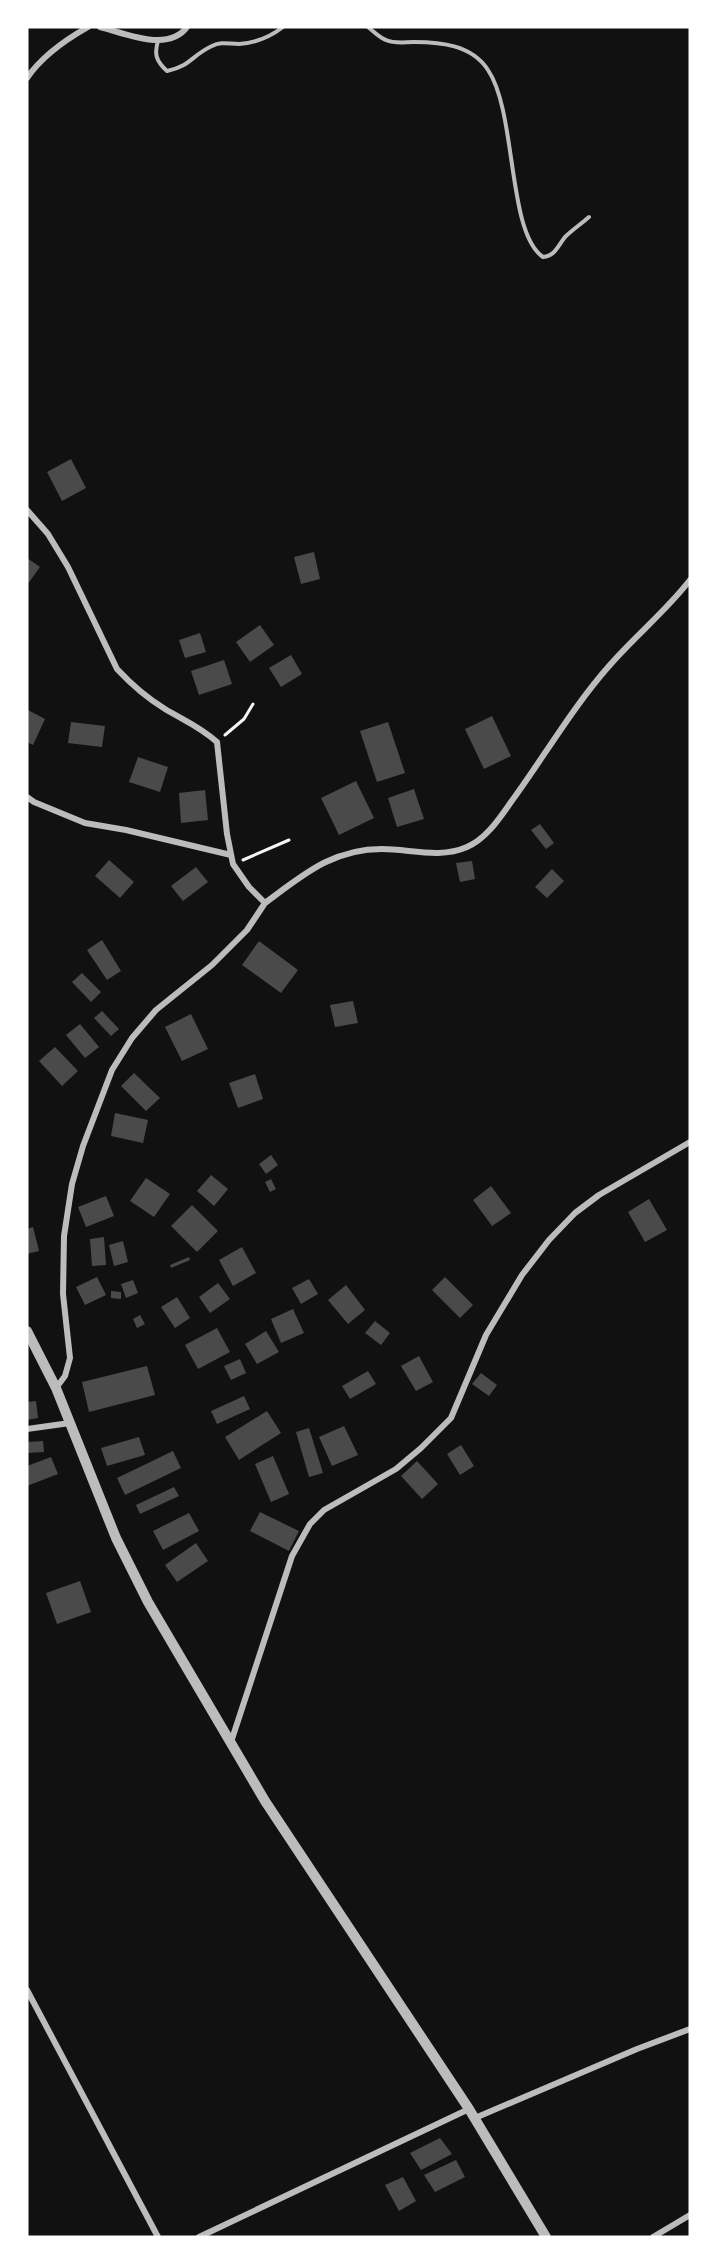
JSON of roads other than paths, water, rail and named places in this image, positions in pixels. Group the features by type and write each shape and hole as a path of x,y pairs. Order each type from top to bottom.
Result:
{"street":[{"path":"27,78 34,67 59,46 88,27"},
{"path":"100,27 158,41 173,38 187,27"},
{"path":"27,510 48,534 68,567 117,669 129,682 164,708 200,727 217,742 226,834 233,864 249,887 265,903"},
{"path":"56,1388 65,1376 70,1358 63,1294 64,1236 72,1184 83,1146 112,1070 132,1038 156,1010 195,980 228,950 247,930 265,903 327,860 355,851 382,849 436,854 465,849 480,841 518,793 582,699 609,665 671,603 690,580"},
{"path":"27,796 34,802 85,822 231,855"},
{"path":"230,1743 292,1556 310,1524 324,1510 396,1469 451,1418 486,1335 522,1275 549,1240 575,1213 599,1195 690,1142"},
{"path":"27,1331 56,1388 116,1538 148,1602 284,1833 472,2114 546,2237"},
{"path":"27,1429 70,1423"},
{"path":"27,1990 158,2237"},
{"path":"199,2237 472,2114 690,2029"},
{"path":"653,2237 690,2215"}],"lane":[{"path":"158,41 156,57 167,71 181,68 212,46 225,42 238,44 260,40 283,27"},
{"path":"368,27 386,40 438,43 460,48 473,55 488,69 500,96 523,222 535,252 543,257 549,256 559,248 565,237 589,217"}]}
